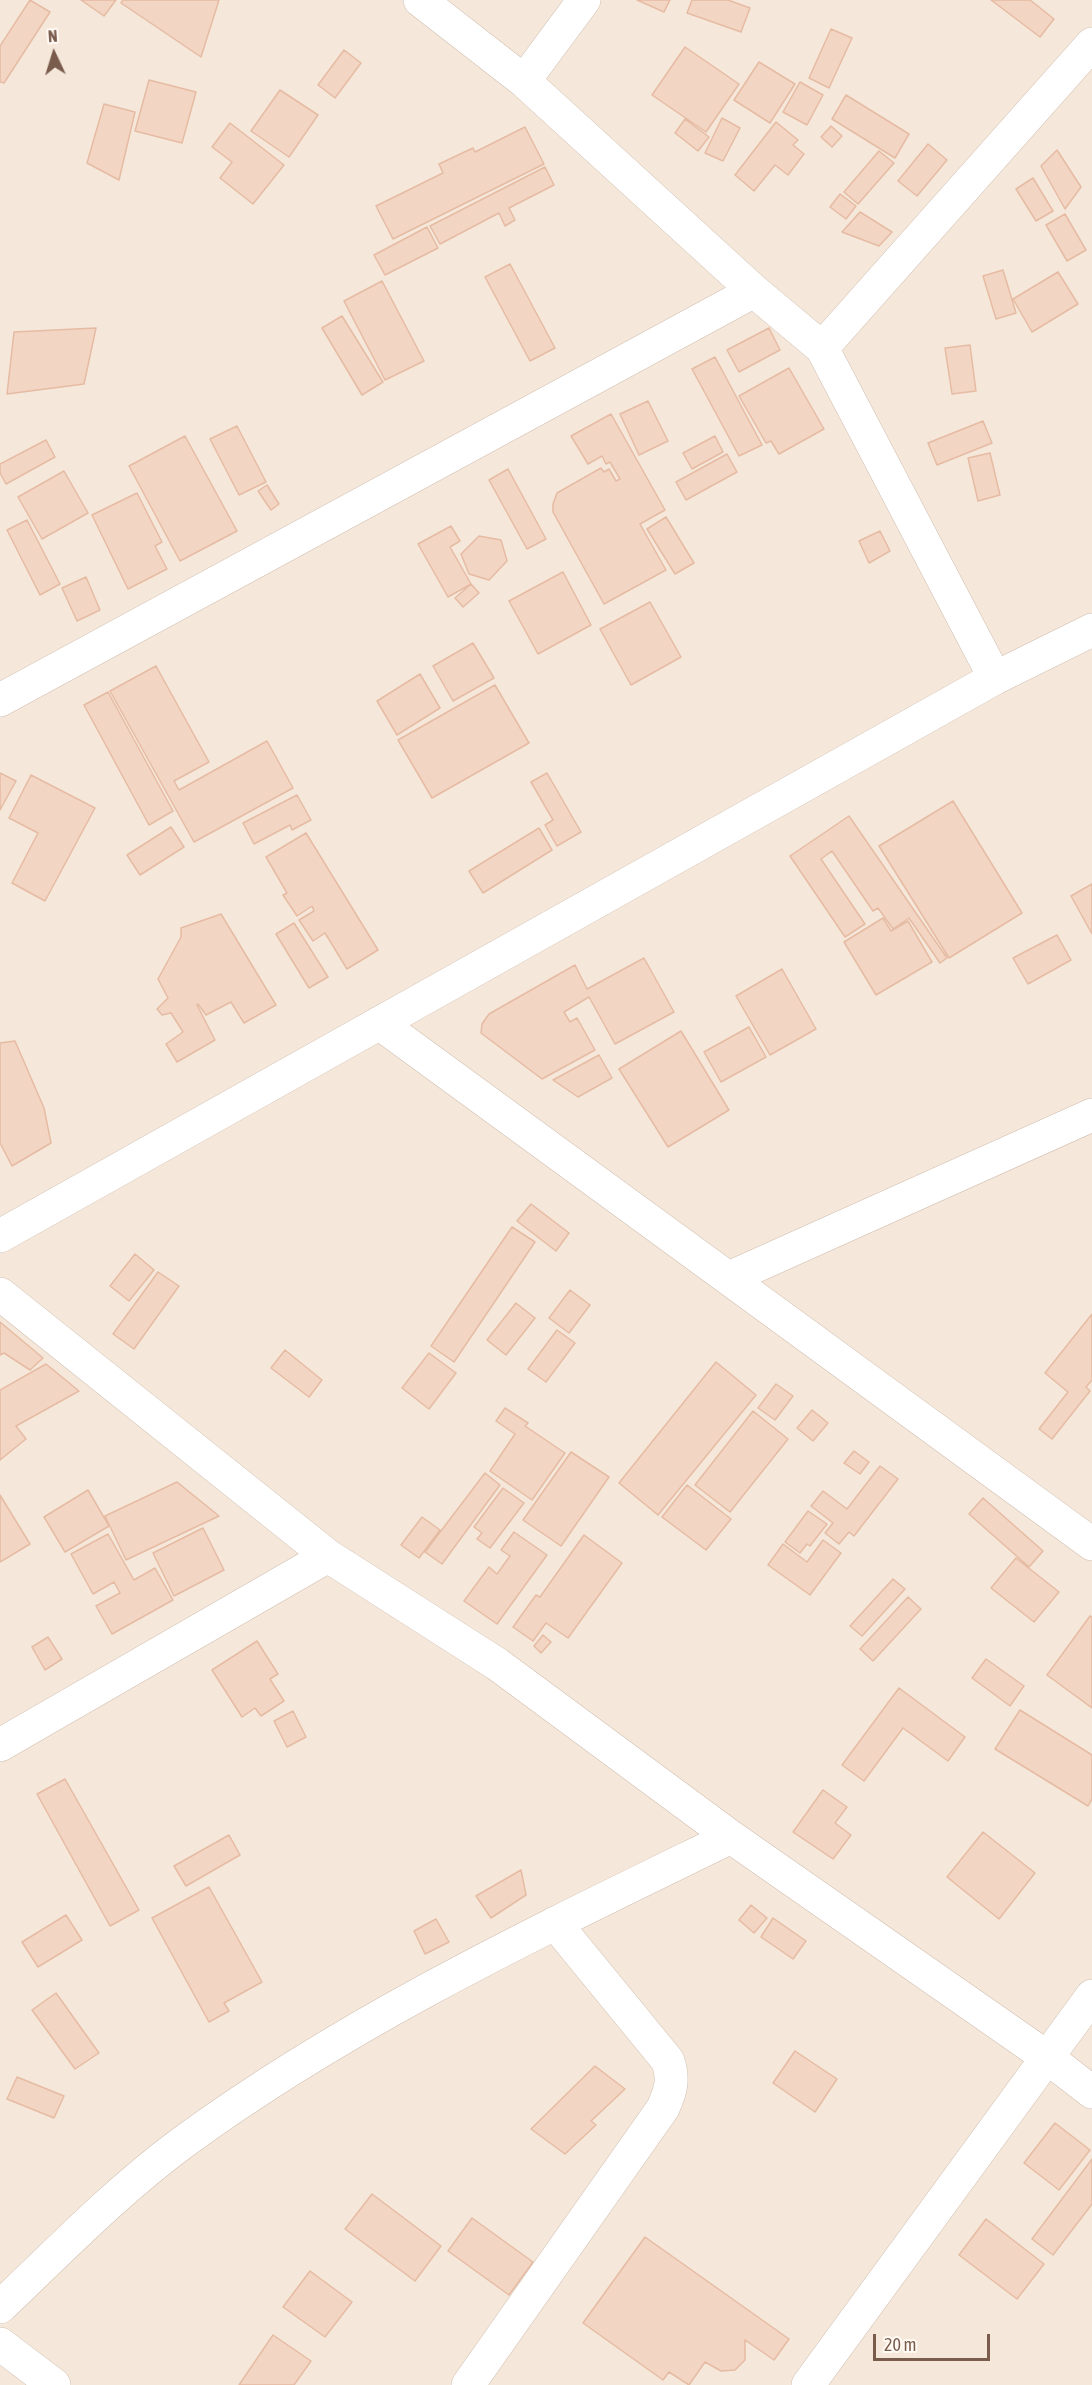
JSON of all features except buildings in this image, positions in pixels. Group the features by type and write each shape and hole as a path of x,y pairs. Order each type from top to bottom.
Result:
{"street":[{"path":"420,0 524,81 754,291 822,348 995,678"},
{"path":"524,81 584,0"},
{"path":"822,348 1092,44"},
{"path":"0,700 754,291"},
{"path":"0,1236 995,678 1092,630"},
{"path":"379,1023 1092,1544"},
{"path":"729,1278 1092,1115"},
{"path":"0,1294 328,1556 496,1664 731,1837 1048,2058 1092,2092"},
{"path":"0,1745 328,1556"},
{"path":"0,2307 118,2195 180,2144 291,2067 555,1923 731,1837"},
{"path":"468,2385 663,2108 671,2090 673,2076 668,2061 555,1923"},
{"path":"808,2385 1092,1996"},
{"path":"0,2344 54,2385"}],"shaded area":[{"path":"0,0 1092,0 1092,2385 0,2385"}]}
